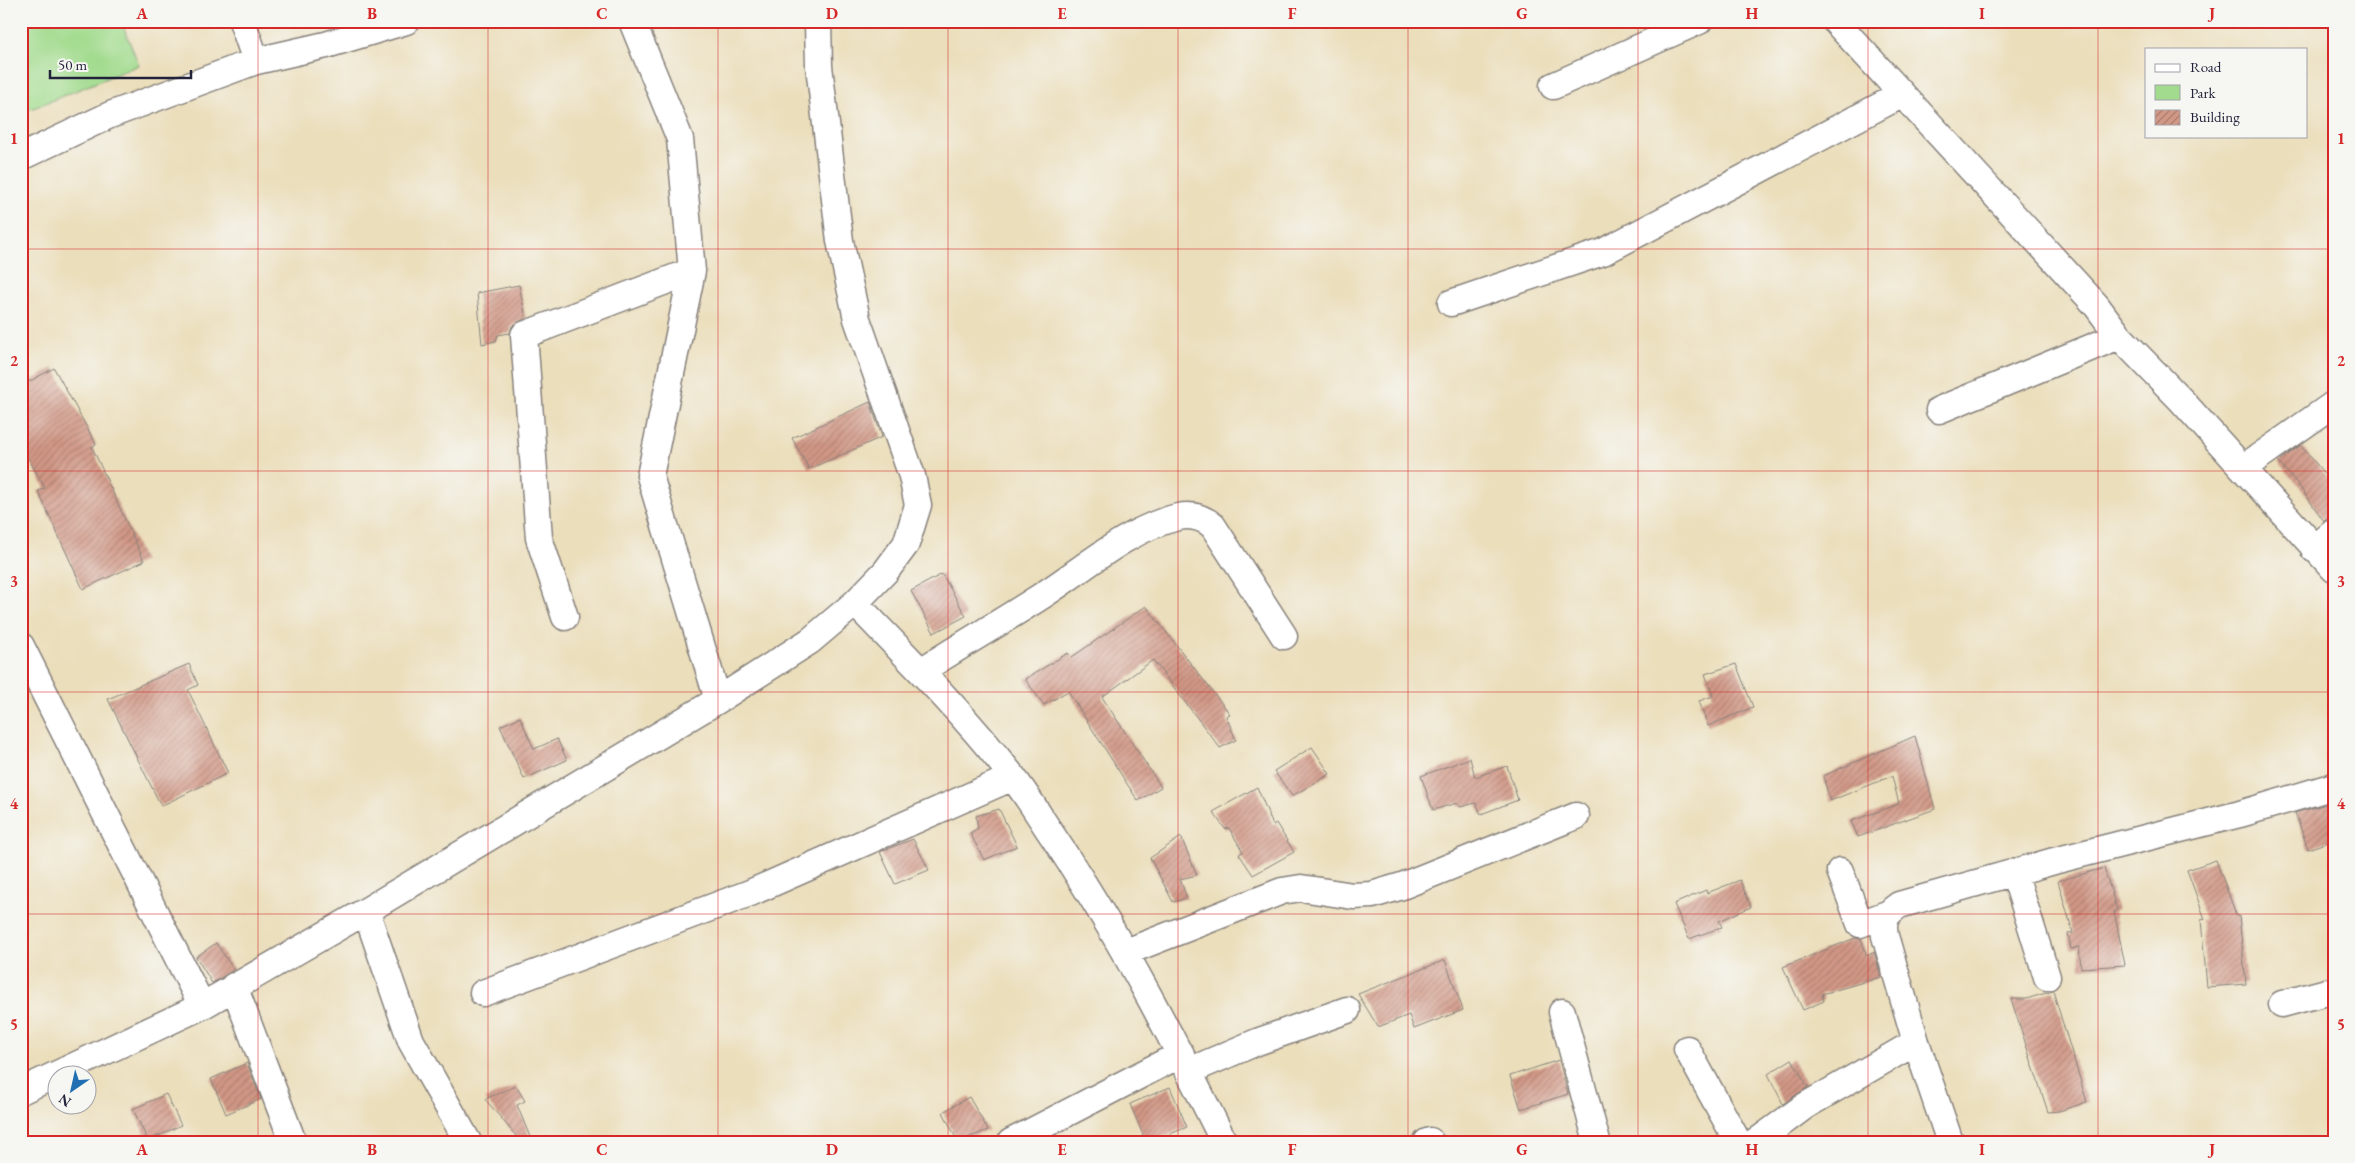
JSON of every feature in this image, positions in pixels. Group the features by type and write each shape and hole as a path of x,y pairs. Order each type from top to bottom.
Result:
{"street":[{"path":"242,21 256,61"},
{"path":"21,157 110,115 256,61 326,45 406,21"},
{"path":"632,21 680,140 692,271 650,476 718,700"},
{"path":"21,1091 202,1006 366,911 718,700 810,641 855,603 886,571 906,544 918,505 912,476 857,319 840,241 819,66 818,21"},
{"path":"1553,86 1700,21"},
{"path":"1835,21 2096,305 2119,336 2243,468 2334,569"},
{"path":"1451,303 1603,252 1901,95"},
{"path":"565,617 540,538 524,335 692,271"},
{"path":"1939,410 2119,336"},
{"path":"2243,468 2334,404"},
{"path":"921,671 1040,597 1126,539 1162,521 1190,515 1206,520 1213,526 1284,636"},
{"path":"2314,549 2334,532"},
{"path":"855,603 961,714 1013,777 1078,873 1126,952 1185,1063 1224,1142"},
{"path":"21,646 202,1006"},
{"path":"483,993 750,893 1013,777"},
{"path":"1840,871 1860,924 1887,914 1899,905 2014,872 2240,814 2334,786"},
{"path":"1126,952 1282,891 1301,888 1353,896 1372,895 1402,886 1576,816"},
{"path":"2014,872 2047,977"},
{"path":"366,911 411,1041 468,1142"},
{"path":"1887,914 1883,926 1885,936 1916,1042 1950,1142"},
{"path":"234,986 293,1142"},
{"path":"2282,1004 2334,990"},
{"path":"1011,1142 1185,1063 1258,1042 1348,1010"},
{"path":"1562,1012 1597,1142"},
{"path":"1756,1142 1806,1106 1916,1042"},
{"path":"1687,1049 1738,1142"}],"green space":[{"path":"21,21 121,21 139,65 21,113"}],"building":[{"path":"519,285 526,318 512,326 510,333 498,335 496,341 482,344 477,293"},
{"path":"54,368 96,444 92,447 144,561 83,589 38,491 45,488 21,445 21,386"},
{"path":"870,402 882,437 809,469 792,438"},
{"path":"2301,445 2334,486 2334,517 2324,521 2297,483 2278,462"},
{"path":"942,574 966,616 934,633 911,591"},
{"path":"1146,606 1230,714 1226,716 1236,740 1220,748 1153,660 1102,697 1161,787 1138,801 1068,691 1044,705 1025,679 1068,653 1072,657"},
{"path":"189,664 198,685 188,690 228,773 161,806 108,699"},
{"path":"1736,664 1753,707 1708,726 1699,701 1713,696 1705,674"},
{"path":"520,717 534,749 557,739 567,760 524,779 500,726"},
{"path":"1915,736 1935,809 1858,837 1851,821 1899,804 1892,776 1830,801 1823,776"},
{"path":"1312,747 1330,774 1292,796 1274,771"},
{"path":"1470,758 1475,777 1507,766 1518,800 1481,814 1476,803 1460,807 1457,803 1433,810 1421,776"},
{"path":"1257,787 1273,825 1276,823 1294,852 1253,875 1239,854 1243,852 1229,828 1225,829 1213,812"},
{"path":"2334,802 2334,840 2308,849 2295,813"},
{"path":"999,809 1017,846 984,860 970,833 978,828 976,816"},
{"path":"1181,837 1197,875 1180,879 1187,898 1173,902 1150,858"},
{"path":"913,839 929,870 895,884 880,852"},
{"path":"2216,860 2237,917 2239,916 2246,984 2207,987 2201,920 2205,919 2187,870"},
{"path":"2104,868 2117,910 2114,911 2125,965 2081,968 2079,947 2071,949 2068,934 2073,933 2058,881"},
{"path":"1740,880 1751,907 1719,921 1722,927 1689,939 1674,904 1706,890 1707,893"},
{"path":"1855,938 1861,939 1867,956 1874,952 1881,977 1822,994 1824,1001 1803,1010 1783,967"},
{"path":"216,943 234,970 212,983 196,957"},
{"path":"1445,960 1463,1010 1414,1029 1409,1015 1378,1027 1358,994"},
{"path":"2053,991 2087,1102 2059,1111 2048,1112 2011,999 2026,999"},
{"path":"1792,1059 1808,1087 1783,1104 1768,1074"},
{"path":"1559,1060 1568,1094 1521,1109 1510,1076"},
{"path":"247,1063 261,1099 226,1114 211,1079"},
{"path":"516,1086 525,1101 517,1105 532,1142 521,1142 485,1099"},
{"path":"1170,1087 1187,1127 1151,1142 1146,1142 1130,1104"},
{"path":"166,1094 181,1125 148,1141 133,1109"},
{"path":"969,1097 988,1130 958,1142 943,1112"}]}
